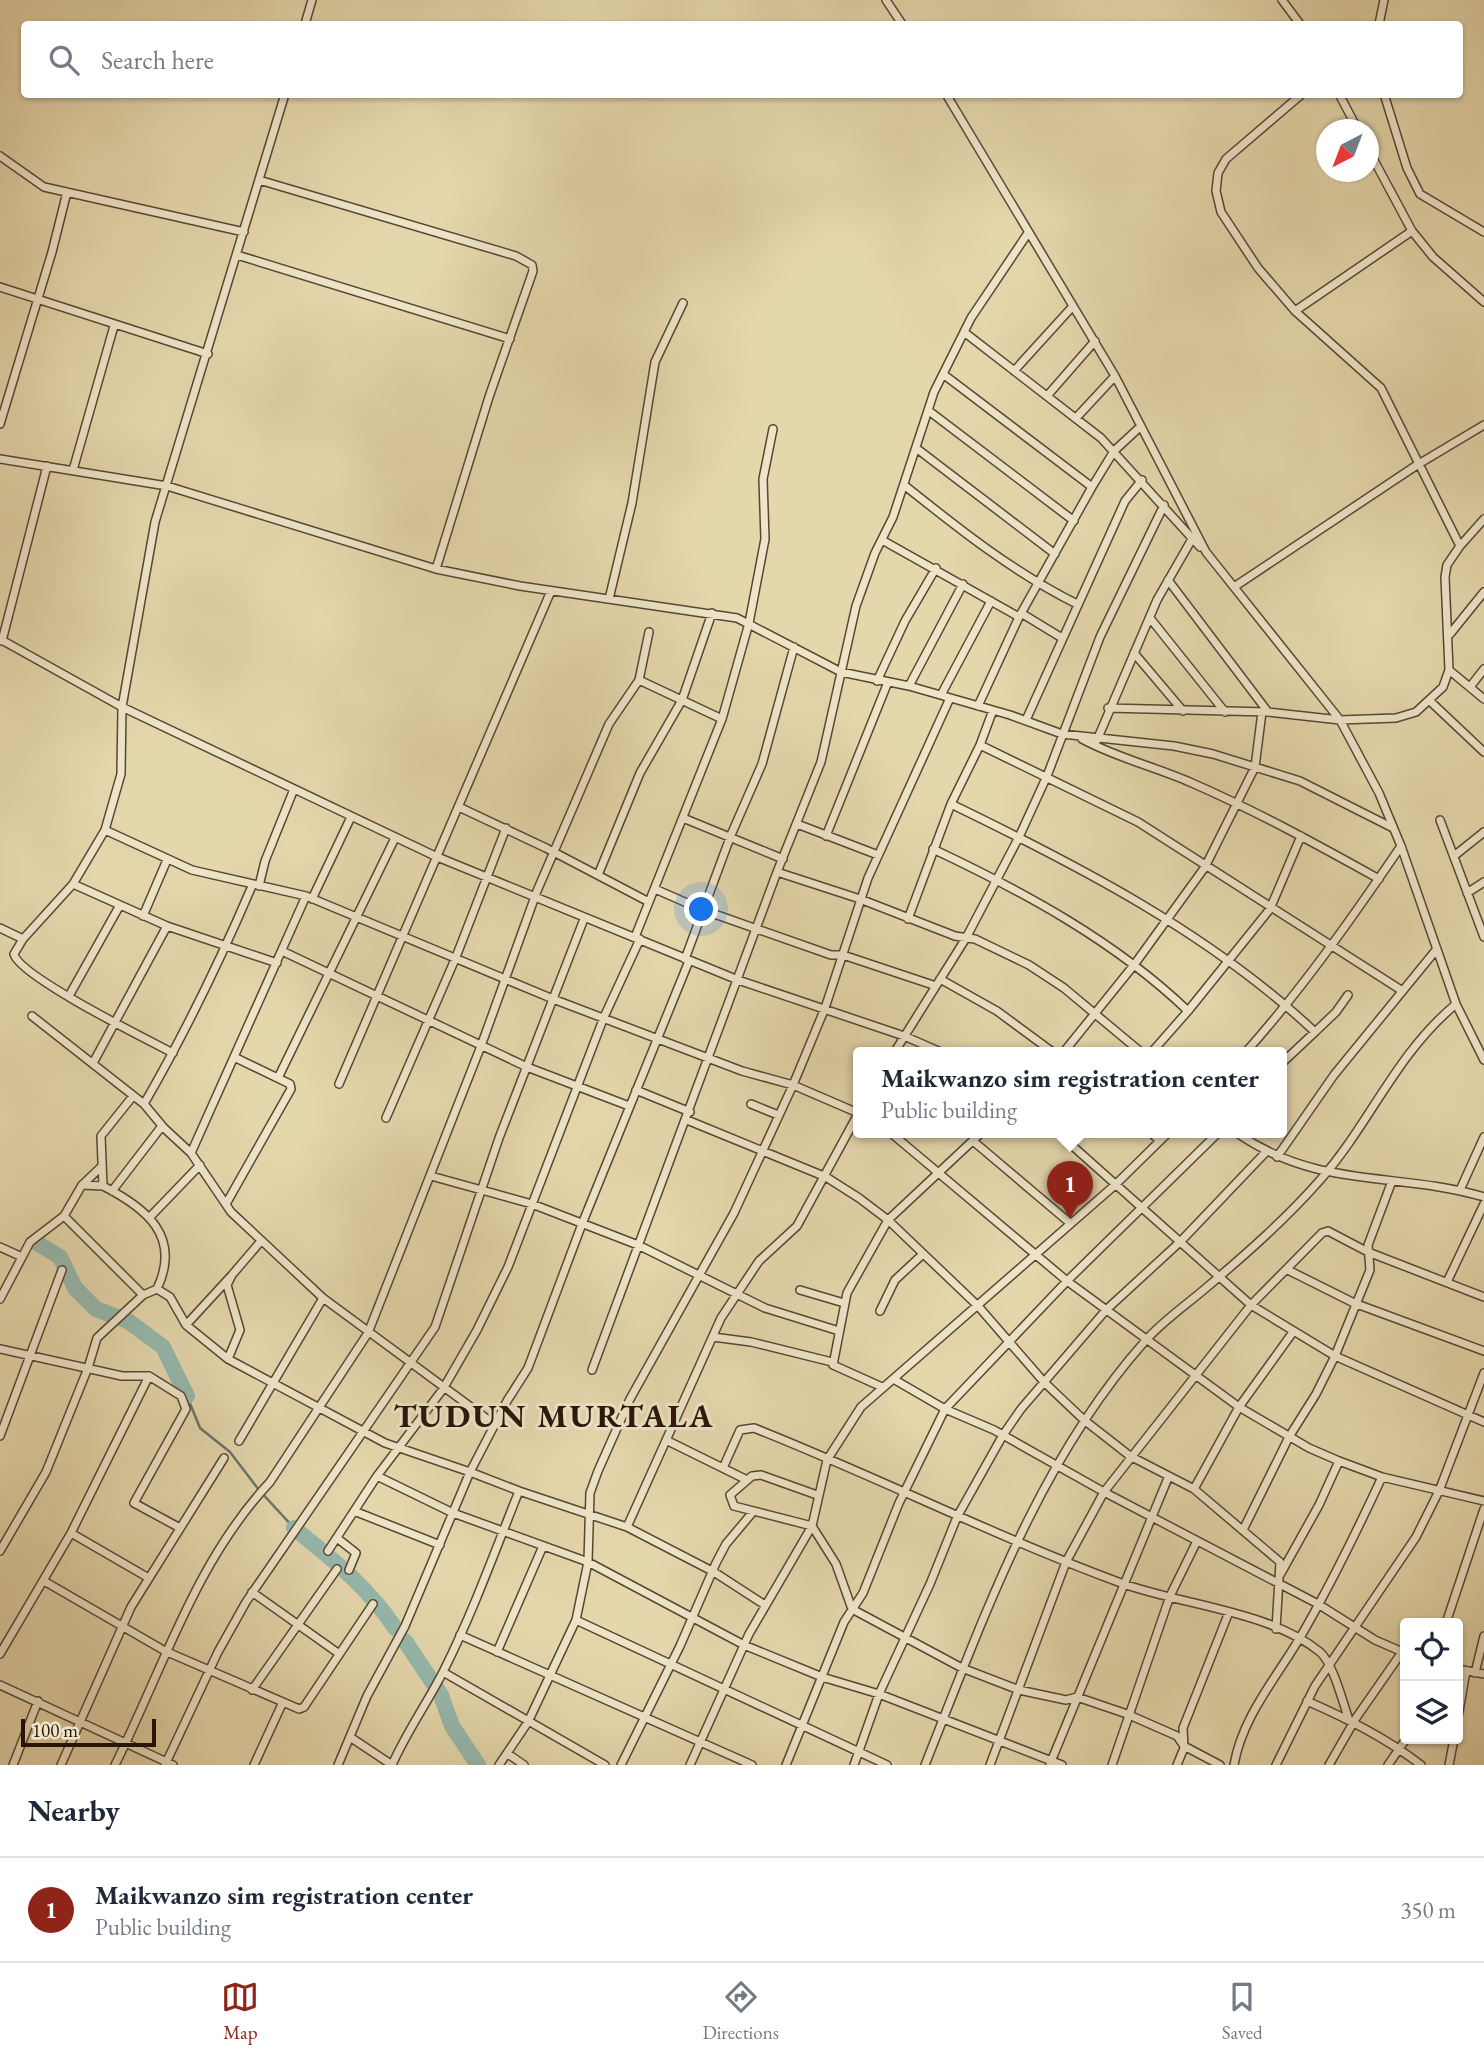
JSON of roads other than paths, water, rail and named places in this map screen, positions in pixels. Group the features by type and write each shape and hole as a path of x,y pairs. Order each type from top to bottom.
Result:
{"street":[{"path":"306,21 312,0"},
{"path":"886,0 900,21"},
{"path":"1282,0 1298,21"},
{"path":"1380,21 1384,0"},
{"path":"173,1053 69,996 15,962 14,954 23,939 74,884 106,830 121,774 122,707 155,522 284,98"},
{"path":"948,98 1115,376 1206,552"},
{"path":"1297,98 1226,159 1218,173 1216,191 1221,212 1258,268 1295,311 1381,388 1417,465 1460,546"},
{"path":"1341,98 1352,119"},
{"path":"1385,98 1407,168 1420,194 1484,232"},
{"path":"0,156 44,187 244,232"},
{"path":"1379,170 1412,231 1433,257 1484,302"},
{"path":"259,180 527,260 533,271 436,569"},
{"path":"0,424 67,192"},
{"path":"1295,311 1412,231"},
{"path":"592,1370 689,1116 777,872 821,762 856,606 904,485 943,374 964,332 1028,233"},
{"path":"237,255 510,339"},
{"path":"0,287 114,326 208,354"},
{"path":"609,599 632,503 655,362 683,303"},
{"path":"1014,371 1073,306"},
{"path":"73,470 114,326"},
{"path":"964,332 1076,418 1114,451 1206,552 1340,720 1401,846 1456,1004 1484,1060"},
{"path":"1047,396 1095,341"},
{"path":"943,374 1092,487"},
{"path":"1076,418 1115,376"},
{"path":"929,411 1074,521"},
{"path":"1234,587 1417,465 1484,425"},
{"path":"978,706 1020,615 1092,487 1114,451 1141,426"},
{"path":"328,1551 377,1476 443,1389 477,1330 508,1267 722,719 750,623 765,539 763,478 773,429"},
{"path":"916,448 1055,554"},
{"path":"0,459 167,486 436,569 551,591 712,613 750,623 841,672 909,686 1026,720 1062,734 1097,740 1174,746 1255,767 1300,781 1393,828"},
{"path":"47,466 1,640 122,707 435,856 738,980 904,1035 930,1047"},
{"path":"1026,720 1125,501 1142,480"},
{"path":"904,485 982,547 1038,584 1077,604"},
{"path":"897,1047 966,938 998,880 1047,776 1100,637 1164,505"},
{"path":"1108,708 1265,712 1340,720 1396,718 1416,712 1431,702 1443,687 1449,670 1450,634 1445,577 1447,565 1484,519"},
{"path":"1097,740 1108,708 1150,618 1192,539"},
{"path":"882,540 1062,638"},
{"path":"877,681 905,621 936,568"},
{"path":"1068,1047 1134,965 1205,867 1255,767 1265,712 1168,580"},
{"path":"909,686 963,584"},
{"path":"339,1084 551,591"},
{"path":"1450,634 1484,592"},
{"path":"941,695 991,601"},
{"path":"598,875 640,773 682,700 712,613"},
{"path":"1150,618 1225,712"},
{"path":"115,1765 164,1651 208,1567 265,1488 368,1333 481,1046 553,852 609,724 639,680 649,632"},
{"path":"338,1765 367,1696 405,1626 470,1472 494,1424 528,1368 582,1224 657,1039 731,835 762,764 794,647"},
{"path":"1134,653 1183,711"},
{"path":"1470,687 1484,669"},
{"path":"1449,670 1484,699"},
{"path":"639,680 722,719"},
{"path":"826,836 888,682"},
{"path":"499,1765 528,1722 576,1620 588,1562 590,1493 597,1471 630,1399 734,1213 760,1150 793,1085 825,1008 860,899 950,698"},
{"path":"1431,702 1484,752"},
{"path":"908,919 951,804 980,745 993,710"},
{"path":"1077,737 1104,751 1192,783 1301,836 1379,879"},
{"path":"980,745 1139,822 1270,909 1401,990"},
{"path":"144,1104 173,1053 256,886 294,789"},
{"path":"951,804 1109,885 1166,920 1288,1004 1315,1031"},
{"path":"459,807 506,828 649,902"},
{"path":"191,1153 276,963 351,817"},
{"path":"682,818 731,835 783,859"},
{"path":"1440,820 1484,937"},
{"path":"797,824 878,855"},
{"path":"386,1118 456,957 484,877 506,828"},
{"path":"106,830 166,860 309,898 553,999 708,1059 793,1085 853,1112"},
{"path":"1454,856 1484,832"},
{"path":"1155,1047 1270,909 1301,836"},
{"path":"278,1078 395,838"},
{"path":"1250,1047 1332,948 1401,846"},
{"path":"933,849 998,880 1134,965 1188,1011"},
{"path":"143,916 166,860"},
{"path":"777,872 860,899 908,919 975,939 1028,965 1096,1013 1135,1047"},
{"path":"1467,893 1484,882"},
{"path":"74,884 167,926 276,963"},
{"path":"654,889 703,910 831,955 843,955 938,983 997,1012 1046,1047"},
{"path":"69,996 120,905"},
{"path":"0,1685 127,1742 168,1764 209,1671 252,1592 412,1365 435,1327 499,1138 584,919"},
{"path":"93,1063 167,926"},
{"path":"0,928 23,939"},
{"path":"1277,1157 1334,1075 1436,950"},
{"path":"282,951 481,1046 576,1088 629,1106"},
{"path":"1287,1058 1336,1012 1348,995"},
{"path":"925,1765 962,1668 1017,1541 1084,1420 1147,1339 1219,1277 1301,1201 1326,1174 1412,1046 1456,1004"},
{"path":"32,1016 144,1104 162,1126 191,1153 226,1204 261,1241 323,1298 494,1424"},
{"path":"226,1204 291,1089 290,1084 234,1057"},
{"path":"636,1090 760,1150 826,1177 888,1220 978,1306 1044,1382 1084,1420 1130,1456 1168,1478 1194,1489 1280,1562 1276,1582 1279,1609 1276,1629"},
{"path":"103,1186 101,1136 133,1096"},
{"path":"751,1104 778,1115"},
{"path":"627,1527 713,1337 737,1293 759,1261 797,1226 853,1124"},
{"path":"112,1191 162,1126"},
{"path":"1460,1190 1484,1137"},
{"path":"898,1138 965,1198 1067,1281 1239,1407 1289,1437 1339,1461 1382,1477 1484,1501"},
{"path":"904,1142 907,1138"},
{"path":"832,1362 844,1303 888,1220 977,1138"},
{"path":"1063,1138 1140,1209 1181,1241 1251,1305 1335,1356 1484,1422"},
{"path":"1157,1138 1160,1141"},
{"path":"690,1765 744,1645 811,1526 827,1460 861,1407 1115,1185 1163,1138"},
{"path":"786,1765 852,1609 863,1593 904,1493 944,1409 1067,1281 1213,1138"},
{"path":"1244,1138 1265,1153 1326,1174 1460,1190 1484,1197"},
{"path":"973,1142 1070,1223"},
{"path":"854,1765 879,1694 930,1584 957,1517 1003,1436 1044,1382 1106,1310 1181,1241 1265,1153"},
{"path":"149,1218 200,1164"},
{"path":"0,1299 30,1242 64,1216 82,1185 102,1166"},
{"path":"431,1176 532,1204 638,1245 780,1313 839,1331"},
{"path":"1243,1530 1289,1437 1316,1394 1335,1356 1354,1303 1370,1270 1368,1245 1392,1181"},
{"path":"0,1551 46,1472 88,1368 97,1338 143,1296 157,1289 167,1261 160,1234 142,1208 103,1186 82,1185"},
{"path":"1447,1282 1484,1204"},
{"path":"64,1216 143,1296"},
{"path":"990,1765 1066,1562 1104,1492 1251,1305 1325,1232 1368,1252 1484,1297"},
{"path":"186,1325 261,1241"},
{"path":"0,1247 22,1257"},
{"path":"880,1311 895,1280 923,1254"},
{"path":"0,1436 62,1270"},
{"path":"1288,1270 1354,1303 1484,1351"},
{"path":"228,1359 240,1330 227,1285 232,1275"},
{"path":"157,1289 170,1297 186,1325 228,1359 363,1431 398,1447 627,1527 714,1572 765,1605"},
{"path":"800,1290 844,1303"},
{"path":"239,1441 323,1298"},
{"path":"1194,1489 1239,1407 1293,1332"},
{"path":"713,1337 751,1342 832,1362 837,1368 882,1387"},
{"path":"0,1349 122,1376 149,1376 181,1396 186,1409 134,1503 180,1528"},
{"path":"1276,1765 1307,1701 1329,1665 1416,1537 1439,1491 1484,1373"},
{"path":"0,1654 71,1533 149,1376"},
{"path":"895,1380 944,1409 1003,1436 1318,1604 1356,1629 1400,1651"},
{"path":"723,1468 740,1430 746,1427 1066,1562 1124,1584 1229,1612 1300,1638 1323,1654 1351,1721"},
{"path":"666,1440 747,1480"},
{"path":"61,1765 146,1577 224,1458"},
{"path":"1276,1582 1319,1505 1339,1461"},
{"path":"817,1495 761,1475 747,1480 730,1495 730,1502 752,1513 811,1526 836,1564 852,1609 904,1637 962,1668 1019,1690 1066,1700 1077,1697 1127,1714 1177,1736 1184,1746 1220,1765"},
{"path":"377,1476 453,1513 588,1562 744,1645 822,1677 879,1694 1050,1763 1062,1765"},
{"path":"1234,1765 1241,1741 1260,1702 1300,1638 1382,1477"},
{"path":"1050,1763 1168,1478"},
{"path":"350,1737 393,1765 408,1729 443,1672 520,1491"},
{"path":"1448,1618 1484,1508"},
{"path":"355,1511 440,1545"},
{"path":"621,1765 671,1665 726,1544 752,1513"},
{"path":"71,1533 146,1577"},
{"path":"337,1538 356,1553 349,1570"},
{"path":"1112,1765 1127,1714 1170,1596 1196,1541"},
{"path":"497,1652 543,1546"},
{"path":"252,1690 337,1569"},
{"path":"44,1581 164,1651 282,1704 299,1709 304,1707 373,1604"},
{"path":"252,1592 338,1653"},
{"path":"1177,1765 1184,1746 1183,1728 1229,1612"},
{"path":"576,1620 887,1765"},
{"path":"460,1635 752,1765"},
{"path":"1463,1688 1466,1671 1484,1636"},
{"path":"1329,1765 1351,1721 1400,1658"},
{"path":"1466,1671 1484,1674"},
{"path":"443,1672 605,1765"},
{"path":"12,1765 38,1701"},
{"path":"1307,1701 1351,1721 1400,1749 1421,1765"},
{"path":"254,1765 282,1704"},
{"path":"1388,1765 1403,1744"},
{"path":"1449,1765 1453,1744"},
{"path":"508,1754 524,1765"}],"waterway":[{"path":"37,1243 60,1257 75,1288 96,1309 128,1321 163,1347 187,1396"},
{"path":"187,1396 200,1428 230,1452 259,1490 294,1528"},
{"path":"294,1528 336,1562 373,1599 395,1628"},
{"path":"405,1641 441,1695 452,1726 478,1765"}],"place":[{"name":"Maikwanzo sim registration center","path":"1070,1219"}],"district":[{"name":"TUDUN MURTALA","path":"554,1415"}]}
